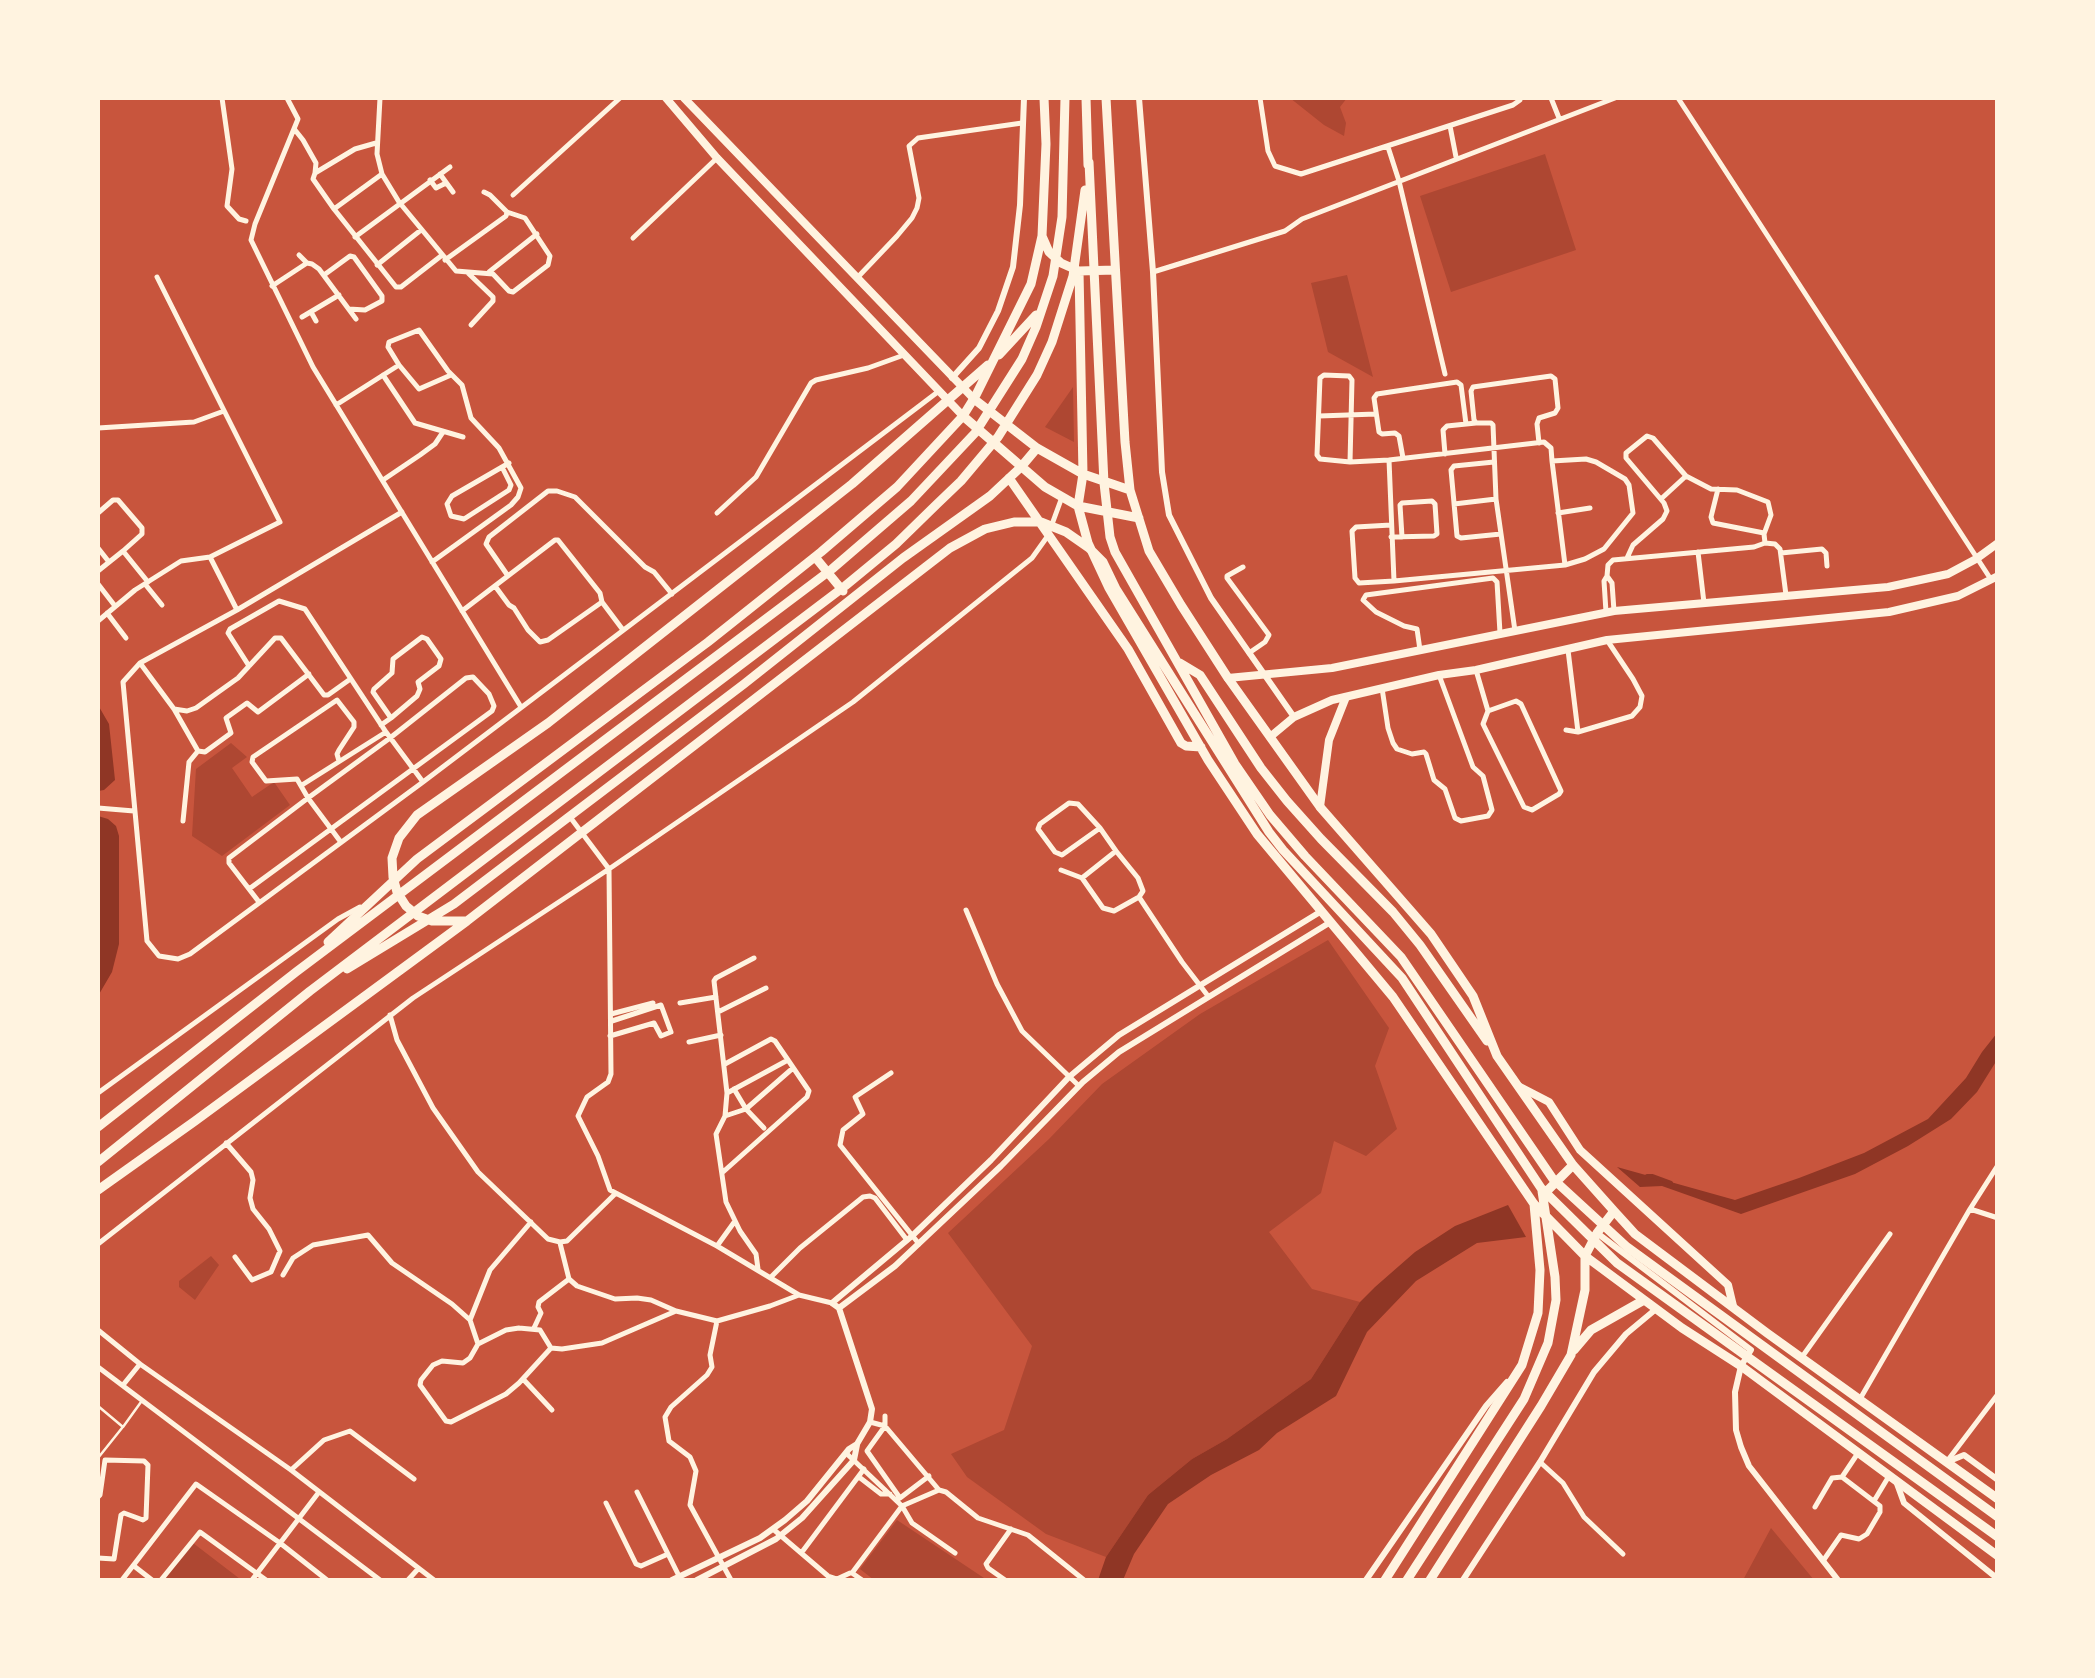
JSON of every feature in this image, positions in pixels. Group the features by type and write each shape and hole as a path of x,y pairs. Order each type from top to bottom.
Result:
{"highway":[{"path":"296,972 417,859 708,642 816,556 896,487 963,416 1031,284 1042,236 1044,98"},
{"path":"1106,98 1125,442 1130,490 1149,551 1228,678 1320,807 1431,934 1473,996 1497,1056"},
{"path":"98,1127 296,972 832,569 911,501 975,433 1007,386 1044,304 1053,276 1062,217 1065,100"},
{"path":"1086,100 1107,520 1116,552 1235,764 1270,815 1401,957 1553,1178 1627,1248 1998,1517"},
{"path":"98,1162 310,990 845,586 896,544 961,481 998,437 1037,376 1052,342 1073,276 1089,162"},
{"path":"1042,236 1061,263 1079,271 1115,270"},
{"path":"1079,271 1083,474 1078,506 1088,542 1109,588 1201,747 1257,834 1393,997 1534,1204 1585,1256 1998,1556"},
{"path":"467,920 432,921 418,916 397,892 392,858 399,838 418,815 548,723 852,484 1006,349 1044,304"},
{"path":"974,399 1037,448 1083,474 1130,490"},
{"path":"963,416 1045,487 1062,497 1078,506 1139,518"},
{"path":"310,990 454,904 990,496 1037,448"},
{"path":"1010,478 1128,650 1181,743 1201,747"},
{"path":"98,1190 467,920 950,548 985,529 1014,522 1041,522 1066,532 1102,562 1269,832 1402,978 1541,1188 1617,1262 1998,1536"},
{"path":"816,556 850,601"},
{"path":"1177,661 1200,675 1261,768 1320,838 1420,944 1574,1165 1635,1234 1998,1499"},
{"path":"1495,1147 1538,1116"},
{"path":"1534,1204 1574,1165"},
{"path":"1407,1580 1524,1399 1548,1343 1556,1276 1541,1188"},
{"path":"1385,1580 1522,1365 1538,1313 1540,1270 1534,1204"},
{"path":"1570,1355 1585,1290 1585,1256 1614,1211"},
{"path":"1430,1580 1570,1355 1591,1330 1644,1300"}],"main road":[{"path":"666,98 717,158 963,416"},
{"path":"684,98 974,399"},
{"path":"1228,678 1332,668 1610,612 1888,587 1948,574 1998,543"},
{"path":"1270,737 1294,717 1332,700 1439,675 1606,640 1890,612 1958,596 1994,579"},
{"path":"1320,807 1329,740 1346,697"},
{"path":"1516,1085 1548,1102 1580,1150 1728,1284 1733,1306"}],"street":[{"path":"222,98 232,169 227,206 246,221"},
{"path":"287,98 298,120 251,240 313,367 521,707"},
{"path":"380,98 377,154 382,174 399,202 456,271 488,272 513,292 548,266 550,256 525,218 507,212 484,192"},
{"path":"513,195 620,98"},
{"path":"952,378 979,348 998,311 1013,267 1024,98"},
{"path":"1139,98 1153,272 1162,472 1169,515 1211,598 1294,717"},
{"path":"1260,98 1268,151 1275,166 1301,174 1512,105 1520,98"},
{"path":"1551,98 1559,119"},
{"path":"1153,272 1285,231 1302,218 1614,98"},
{"path":"1678,98 1976,558 1994,579"},
{"path":"857,278 912,218 919,198 910,146 918,138 1023,122"},
{"path":"1450,126 1456,158"},
{"path":"295,130 316,164 312,179 396,288 507,212"},
{"path":"315,173 355,150 377,143"},
{"path":"1388,147 1445,374"},
{"path":"633,238 717,158"},
{"path":"355,237 450,167"},
{"path":"334,209 382,174"},
{"path":"440,174 453,192"},
{"path":"430,180 436,188 446,183"},
{"path":"378,264 421,230"},
{"path":"488,272 537,234"},
{"path":"298,255 319,269 356,319"},
{"path":"324,275 354,257 382,296 382,300 365,310 349,309"},
{"path":"272,286 307,263"},
{"path":"468,273 493,301 470,325"},
{"path":"98,622 180,561 210,557 280,522 157,277"},
{"path":"302,318 339,295"},
{"path":"311,312 316,322"},
{"path":"452,375 419,389 388,348 390,342 419,330 462,386 471,418 499,448 506,465 512,485 509,490 464,518 451,516 447,504 452,496 506,465"},
{"path":"717,513 756,477 810,383 904,355"},
{"path":"336,406 399,365"},
{"path":"1350,462 1352,380 1350,376 1324,375 1320,378 1316,455 1320,459 1350,462 1389,460 1544,442 1550,448 1564,565"},
{"path":"383,376 415,423 463,437"},
{"path":"1476,422 1473,387 1551,376 1558,408 1540,418 1539,443"},
{"path":"1403,458 1399,436 1379,432 1376,394 1457,382 1461,385 1466,424"},
{"path":"402,512 140,663 123,682 147,941 159,956 171,960 184,958 939,391"},
{"path":"98,428 194,422 224,411"},
{"path":"1319,416 1376,414"},
{"path":"1444,454 1446,426 1476,422 1494,425 1496,499 1515,631"},
{"path":"382,481 435,444 443,432"},
{"path":"1627,558 1633,545 1664,519 1666,511 1626,458 1646,436 1686,476 1711,489 1737,490 1768,502 1771,515 1764,534 1765,544"},
{"path":"1391,525 1352,530 1355,578 1359,583 1585,560 1604,549 1634,514 1629,485 1586,459 1552,462"},
{"path":"1389,460 1394,581"},
{"path":"1494,462 1454,466 1450,470 1457,536 1501,534"},
{"path":"432,562 518,498 521,488 506,465"},
{"path":"1660,499 1686,476"},
{"path":"1718,489 1713,524 1764,534"},
{"path":"508,576 486,544 488,536 548,491 557,491 575,497 672,594"},
{"path":"98,1244 413,998 852,702 1038,553 1062,497"},
{"path":"1454,504 1496,499"},
{"path":"98,513 118,500 142,528 142,534 98,571"},
{"path":"1392,537 1402,537 1434,536 1437,534 1436,504 1402,503 1402,537"},
{"path":"1558,513 1590,508"},
{"path":"462,611 558,540 624,630"},
{"path":"1610,612 1604,582 1613,560 1765,544 1780,548 1786,595"},
{"path":"98,548 108,562"},
{"path":"1780,553 1822,549 1827,566"},
{"path":"122,551 162,605"},
{"path":"1698,552 1704,603"},
{"path":"210,557 237,610"},
{"path":"1243,567 1227,578 1269,635 1266,642 1249,653"},
{"path":"1420,650 1417,627 1404,626 1376,612 1363,600 1366,594 1493,578 1497,582 1500,633"},
{"path":"98,584 115,606"},
{"path":"494,586 540,642 602,602"},
{"path":"249,666 228,633 230,629 279,601 305,609 423,782"},
{"path":"107,613 126,638"},
{"path":"259,902 228,863 229,858 308,798 386,731 391,718 417,696 418,682 439,666 442,659 427,638 422,637 393,659 392,673 374,688 391,718"},
{"path":"174,709 196,708 238,678 275,638 281,638 324,695 350,679"},
{"path":"1566,730 1578,732 1632,716 1640,707 1642,696 1634,679 1606,640"},
{"path":"1568,648 1578,732"},
{"path":"140,663 174,709 198,751"},
{"path":"1476,670 1488,712 1483,724 1524,807 1532,810 1559,794 1522,704 1516,701 1488,712"},
{"path":"198,751 205,752 231,733 226,718 246,703 258,712 308,674"},
{"path":"1382,688 1393,744 1412,754 1426,754 1434,780 1445,789 1454,818 1461,821 1488,816 1492,810 1483,776 1472,767 1439,675"},
{"path":"249,889 492,711 490,694 473,678 466,678 302,786"},
{"path":"339,761 337,754 354,722 337,700 252,758 266,781 297,779 340,841"},
{"path":"183,821 189,762 198,751"},
{"path":"1061,870 1082,878 1104,908 1114,911 1140,897 1143,891 1138,878 1100,828 1078,804 1069,803 1038,829 1055,852 1062,854 1100,828"},
{"path":"98,808 135,811"},
{"path":"570,817 609,869 611,1074 608,1082 587,1097 578,1116 610,1190 717,1246 800,1296 835,1306 895,1266 1079,1086 1115,1056 1329,923"},
{"path":"1082,878 1116,850"},
{"path":"1140,897 1208,996"},
{"path":"98,1093 338,919 374,899"},
{"path":"966,910 1022,1031 1079,1086"},
{"path":"835,1306 991,1160 1069,1077 1107,1046 1320,912"},
{"path":"754,958 716,978 716,997 731,1091 764,1128"},
{"path":"718,1012 766,988"},
{"path":"680,1002 716,997"},
{"path":"611,1018 653,1003"},
{"path":"610,1036 654,1023 660,1036 671,1032 662,1005 611,1018"},
{"path":"390,1016 397,1040 433,1108 478,1172 548,1240 567,1241 615,1194"},
{"path":"622,1018 625,1032"},
{"path":"689,1042 721,1035"},
{"path":"723,1172 809,1091 771,1039 724,1064"},
{"path":"1107,1046 1115,1056"},
{"path":"758,1269 756,1254 726,1202 716,1134 731,1091 788,1060"},
{"path":"725,1116 746,1109 794,1068"},
{"path":"892,1073 854,1098 862,1114 842,1130 840,1146 910,1238"},
{"path":"226,1142 251,1172 253,1209 280,1251 271,1272 252,1280 234,1257"},
{"path":"1860,1399 1998,1164"},
{"path":"771,1277 863,1197 875,1198 919,1244"},
{"path":"1970,1208 1998,1218"},
{"path":"717,1246 735,1221"},
{"path":"470,1320 490,1270 531,1222"},
{"path":"1597,1232 1751,1350 1740,1366 1735,1392 1740,1446 1750,1466 1838,1580"},
{"path":"1802,1357 1890,1234"},
{"path":"283,1276 293,1258 313,1244 368,1236 392,1263 470,1320 478,1344"},
{"path":"560,1242 569,1280 615,1299 650,1300 676,1312 717,1321 800,1296"},
{"path":"534,1328 541,1314 540,1302 569,1280"},
{"path":"637,1492 678,1579 760,1538 811,1503 857,1444 870,1422 872,1409 835,1306"},
{"path":"1463,1580 1594,1372 1626,1334 1656,1309"},
{"path":"551,1348 602,1343 676,1312"},
{"path":"717,1321 708,1376 671,1407 665,1417 669,1441 690,1457 696,1471 690,1504 731,1580"},
{"path":"98,1330 434,1580"},
{"path":"506,1330 540,1330 551,1348 506,1394 451,1422 446,1421 420,1385 433,1365 442,1361 463,1362 478,1344 506,1330"},
{"path":"122,1386 140,1364"},
{"path":"1366,1580 1486,1406 1522,1365"},
{"path":"98,1367 380,1580"},
{"path":"523,1380 552,1410"},
{"path":"1946,1462 1998,1394"},
{"path":"885,1416 886,1426 940,1490 978,1518 1028,1535 1084,1580"},
{"path":"870,1422 886,1426"},
{"path":"886,1426 867,1451 900,1498 929,1476"},
{"path":"290,1470 324,1440 350,1431 414,1480"},
{"path":"697,1580 780,1536 854,1460 857,1444"},
{"path":"1842,1477 1858,1453"},
{"path":"846,1454 891,1494 912,1523 955,1553"},
{"path":"1946,1462 1964,1455 1998,1480"},
{"path":"98,1498 106,1460 148,1464 146,1518 121,1514 114,1559 98,1558"},
{"path":"1540,1462 1564,1483 1584,1516 1623,1554"},
{"path":"802,1552 858,1478 878,1466"},
{"path":"1815,1507 1832,1478 1842,1477 1880,1506 1867,1534 1856,1539 1841,1535 1823,1561"},
{"path":"858,1478 881,1494 891,1494"},
{"path":"1874,1500 1892,1478 1904,1503 1998,1579"},
{"path":"122,1580 196,1484 328,1580"},
{"path":"773,1529 828,1576 839,1579 852,1573 902,1506 940,1490"},
{"path":"255,1577 319,1492"},
{"path":"606,1503 636,1564 641,1566 668,1554"},
{"path":"1005,1580 986,1564 1011,1529"},
{"path":"161,1580 200,1532 255,1577 266,1580"},
{"path":"134,1566 152,1580"},
{"path":"408,1580 418,1568"},
{"path":"852,1573 862,1580"}],"lane":[{"path":"98,1458 142,1401"},
{"path":"98,1406 123,1427"}],"shaded area":[{"path":"1290,98 1347,98 1340,107 1346,123 1344,136 1324,125"},
{"path":"1545,154 1576,250 1451,292 1420,196"},
{"path":"1347,275 1373,377 1328,352 1311,283"},
{"path":"1073,387 1074,442 1045,427"},
{"path":"98,705 109,724 115,780 98,791"},
{"path":"231,743 247,757 232,768 252,797 274,782 290,805 222,856 192,836 196,769"},
{"path":"98,816 116,826 119,836 119,944 112,972 98,996"},
{"path":"1328,940 1389,1028 1375,1066 1397,1129 1366,1156 1334,1141 1321,1193 1269,1232 1312,1289 1360,1302 1311,1379 1192,1459 1148,1495 1106,1557 1046,1534 967,1477 951,1454 1004,1430 1032,1346 948,1233 1102,1084 1200,1014"},
{"path":"1997,1033 1997,1060 1977,1092 1951,1119 1855,1174 1741,1214 1662,1186 1640,1187 1617,1167 1735,1200 1799,1178 1864,1153 1928,1119 1966,1078"},
{"path":"1508,1205 1526,1237 1477,1243 1416,1281 1367,1332 1336,1396 1277,1433 1259,1450 1168,1504 1134,1554 1123,1580 1098,1580 1106,1557 1148,1495 1192,1459 1311,1379 1360,1302 1375,1287 1415,1252 1455,1226"},
{"path":"211,1256 219,1265 195,1300 179,1287 179,1281"},
{"path":"897,1520 987,1580 874,1580 860,1569"},
{"path":"1771,1528 1814,1580 1743,1580"},
{"path":"193,1543 240,1579 164,1580"}],"waterway":[{"path":"1647,1176 1671,1183"}]}
